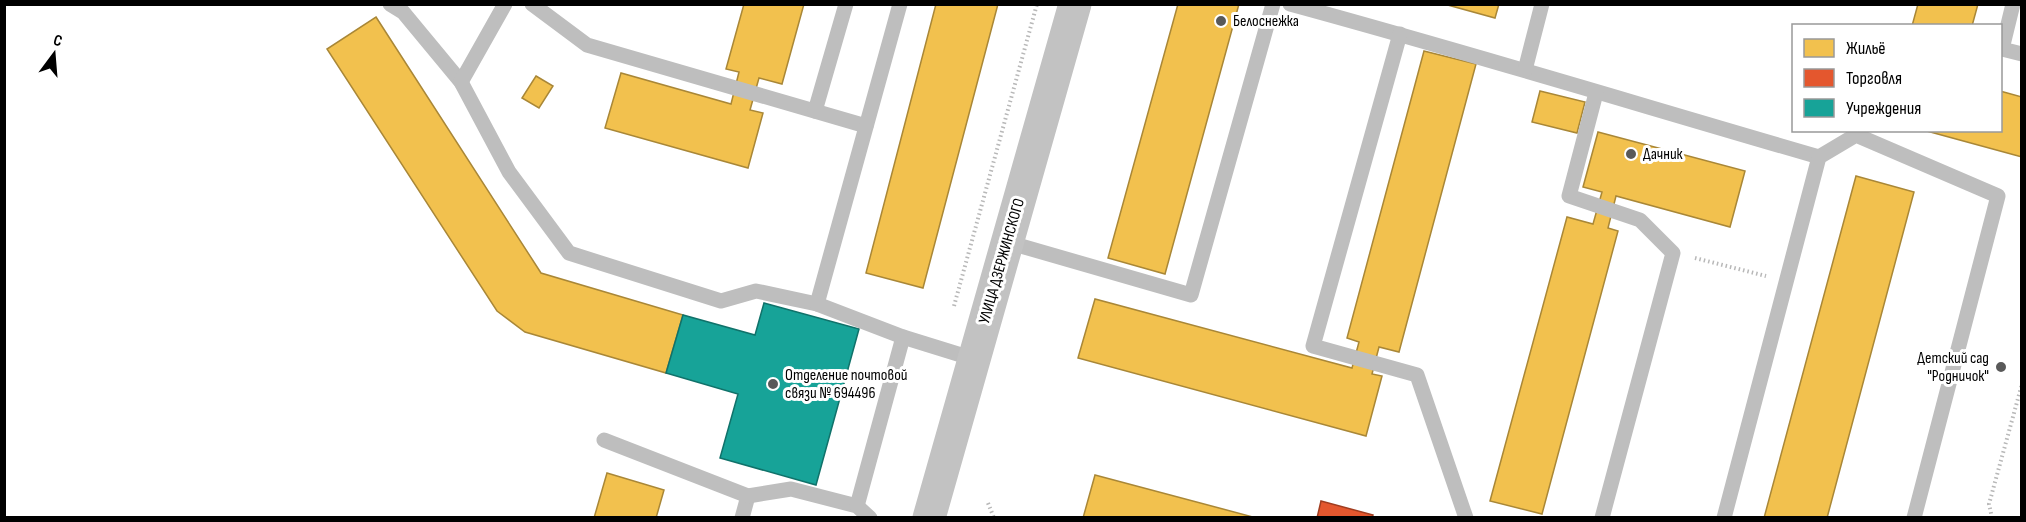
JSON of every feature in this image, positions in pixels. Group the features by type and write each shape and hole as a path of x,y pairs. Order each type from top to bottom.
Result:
{"street":[{"name":"УЛИЦА ДЗЕРЖИНСКОГО","path":"929,518 1075,4"}],"lane":[{"path":"390,4 403,12 462,82 509,172 569,253 721,301 756,291 817,304 903,338 974,359"},
{"path":"462,82 505,4"},
{"path":"532,4 587,45 866,126"},
{"path":"815,111 846,4"},
{"path":"817,304 900,4"},
{"path":"1007,242 1191,295 1273,4"},
{"path":"1290,4 1525,70 1596,93 1819,157"},
{"path":"1525,70 1542,4"},
{"path":"2002,45 2013,4"},
{"path":"1400,34 1314,345 1417,375 1466,518"},
{"path":"2002,49 2022,54"},
{"path":"1596,93 1569,196 1640,220 1674,253 1602,518"},
{"path":"1724,518 1819,157 1856,133 1998,196 1914,518"},
{"path":"857,506 903,338"},
{"path":"604,440 748,496 791,489 857,506 870,518"},
{"path":"742,518 748,496"}],"path":[{"path":"942,350 1037,4"},
{"path":"1674,253 1787,281"},
{"path":"1992,518 1989,504 2022,384"},
{"path":"988,503 994,518"}],"building: Жильё":[{"path":"744,4 804,4 782,84 759,78 750,110 763,113 748,168 605,128 621,73 731,104 739,72 726,69"},
{"path":"936,4 998,4 923,288 866,273"},
{"path":"1178,4 1239,4 1165,274 1108,258"},
{"path":"1444,4 1499,4 1495,18"},
{"path":"1918,4 1978,4 1973,24 1913,24"},
{"path":"376,17 541,273 683,315 666,373 525,332 497,311 327,49"},
{"path":"1424,51 1476,64 1399,352 1379,347 1372,374 1382,376 1366,436 1078,358 1095,299 1352,368 1359,342 1347,338"},
{"path":"536,76 553,86 539,108 522,98"},
{"path":"1540,91 1585,102 1577,133 1532,122"},
{"path":"2002,92 2022,97 2022,157 1930,132 2002,132"},
{"path":"1598,132 1745,171 1730,227 1616,196 1608,228 1618,231 1542,514 1490,501 1567,217 1593,224 1602,192 1583,187"},
{"path":"1856,176 1914,192 1827,518 1764,518"},
{"path":"607,473 664,490 656,518 594,518"},
{"path":"1095,475 1253,517 1253,518 1083,518"}],"building: Торговля":[{"path":"1321,501 1373,515 1372,518 1317,518"}],"building: Учреждения":[{"name":"Отделение почтовой связи № 694496","path":"764,303 859,329 816,485 720,458 738,394 666,373 683,315 755,335"}],"place":[{"name":"Белоснежка","path":"1221,21"},
{"name":"Дачник","path":"1631,154"},
{"name":"Детский сад \"Родничок\"","path":"2001,367"},
{"name":"Отделение почтовой связи № 694496","path":"773,384"}]}
